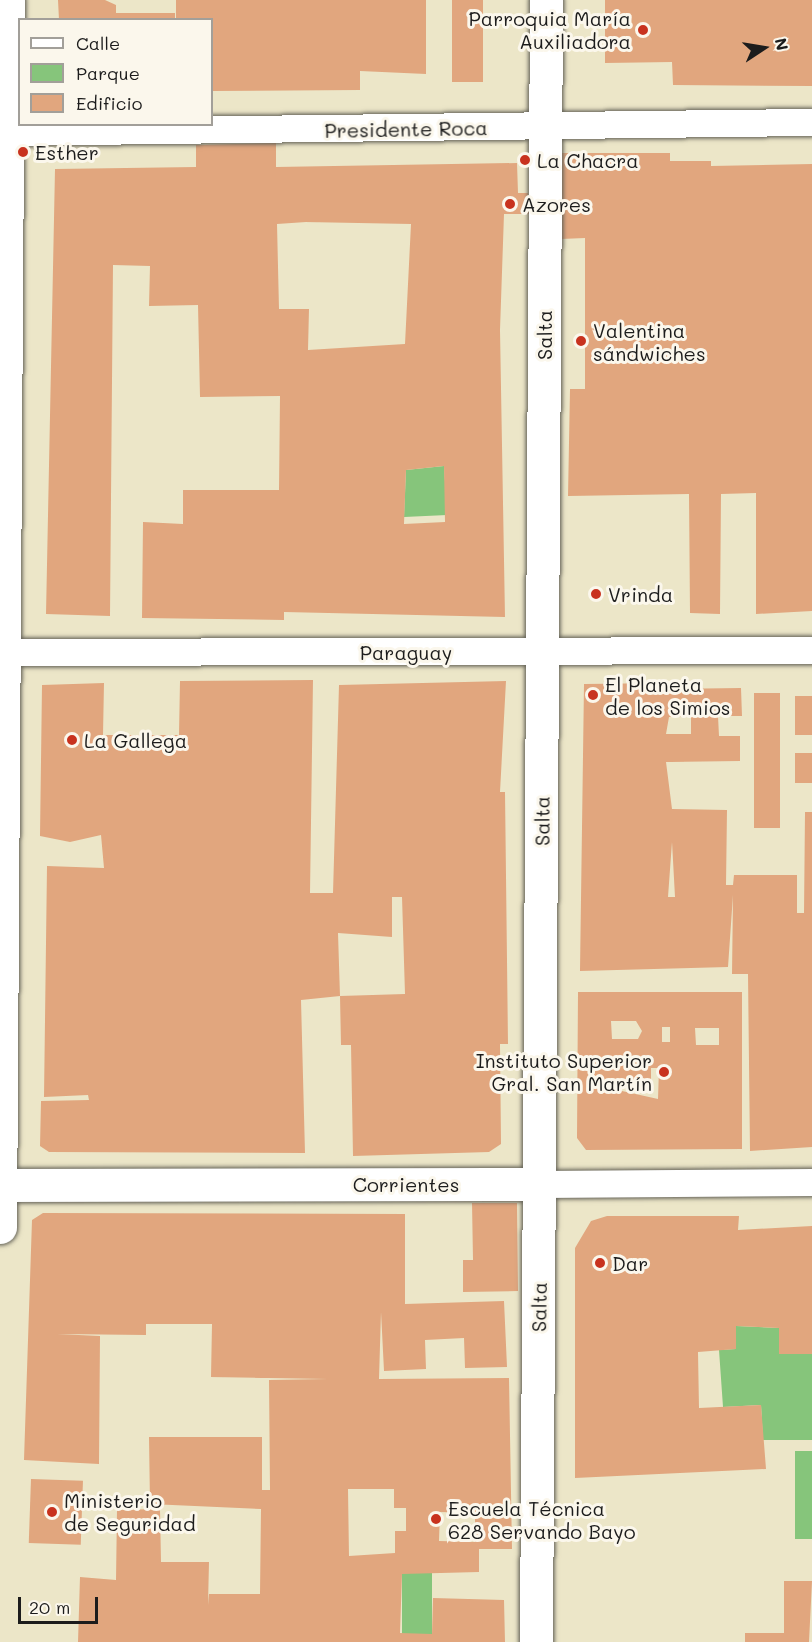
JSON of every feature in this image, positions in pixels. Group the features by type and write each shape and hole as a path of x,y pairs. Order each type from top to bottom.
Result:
{"main road":[{"path":"0,1227 3,132 8,0"},
{"name":"Salta","path":"536,1642 546,0"},
{"name":"Corrientes","path":"0,1185 540,1184"}],"street":[{"name":"Presidente Roca","path":"3,132 812,122"},
{"name":"Paraguay","path":"2,652 812,650"},
{"name":"Corrientes","path":"540,1184 812,1182"}],"green space":[{"path":"444,466 447,515 404,517 406,470"},
{"path":"736,1326 779,1328 812,1354 812,1440 763,1440 761,1405 723,1407 719,1350 736,1349"},
{"path":"795,1451 812,1451 812,1539 795,1539"},
{"path":"402,1572 432,1572 432,1634 402,1634"}],"building":[{"path":"58,0 105,0 116,5 116,13 175,13 175,18 59,18"},
{"path":"176,0 426,0 426,74 360,71 360,90 213,91 213,18 176,18"},
{"path":"452,0 483,0 483,82 452,82"},
{"path":"605,0 812,0 812,86 673,85 672,62 605,63"},
{"path":"276,143 276,167 517,163 518,193 528,193 529,214 504,214 500,330 505,617 284,612 284,620 142,618 143,522 183,524 183,490 279,490 280,396 200,397 198,305 149,306 150,266 113,265 110,616 46,614 55,169 196,167 196,145","holes":["306,222 411,224 405,344 308,350 309,309 279,309 277,224","444,466 445,522 404,524 406,470"]},
{"path":"561,153 670,153 670,161 711,161 711,166 812,164 812,611 756,614 756,493 721,494 720,614 690,613 689,494 568,496 570,389 585,389 585,238 561,239"},
{"path":"313,680 310,893 333,893 339,685 506,681 500,792 505,792 508,1044 500,1044 501,1144 489,1152 353,1156 351,1045 341,1045 340,996 301,1000 305,1153 49,1152 40,1146 41,1101 89,1100 88,1095 44,1097 47,866 104,868 101,835 70,842 40,836 42,685 104,683 103,735 179,735 180,681","holes":["392,897 402,897 405,994 340,996 338,933 392,937"]},
{"path":"668,683 668,689 741,688 742,716 718,716 719,736 740,736 740,761 666,762 672,809 727,810 726,885 733,885 734,875 797,875 797,913 804,913 805,812 812,812 812,1147 750,1151 748,974 732,974 733,895 728,967 580,971 584,684","holes":["691,716 691,734 666,734 669,717","672,842 675,897 668,897"]},
{"path":"754,693 780,693 780,828 754,828"},
{"path":"795,696 812,696 812,735 795,735"},
{"path":"795,753 812,753 812,783 795,783"},
{"name":"Instituto Superior Gral. San Martín","path":"578,992 742,992 742,1149 586,1150 577,1138","holes":["611,1021 636,1021 642,1031 638,1039 612,1039","662,1027 670,1027 670,1042 662,1042","695,1028 719,1028 719,1045 696,1045","651,1068 659,1068 658,1099 622,1091 622,1080 651,1081"]},
{"path":"472,1203 517,1203 518,1291 463,1292 463,1260 473,1260"},
{"path":"43,1213 405,1214 405,1304 504,1301 507,1367 465,1368 464,1338 425,1340 426,1369 384,1371 381,1312 379,1379 509,1378 512,1549 479,1549 479,1572 402,1574 400,1633 432,1634 433,1598 504,1600 505,1642 78,1642 80,1577 116,1580 117,1510 160,1509 161,1562 209,1562 208,1605 209,1594 260,1594 261,1509 150,1504 149,1437 262,1437 262,1490 270,1490 269,1380 328,1379 211,1377 212,1324 146,1324 146,1335 57,1334 100,1336 99,1464 24,1460 32,1220","holes":["348,1489 394,1489 394,1508 406,1508 406,1531 395,1531 395,1553 349,1556","440,1512 475,1513 475,1542 439,1541"]},
{"path":"607,1216 739,1216 738,1230 812,1226 812,1354 779,1354 779,1328 736,1326 736,1349 698,1352 699,1408 761,1405 766,1469 575,1478 575,1248 591,1221"},
{"path":"31,1479 83,1481 81,1545 29,1543"},
{"path":"784,1581 812,1581 809,1642 745,1642 745,1633 784,1633"}],"place":[{"name":"Parroquia María Auxiliadora","path":"643,30"},
{"name":"Esther","path":"23,152"},
{"name":"La Chacra","path":"525,160"},
{"name":"Azores","path":"510,204"},
{"name":"Valentina sándwiches","path":"581,341"},
{"name":"Vrinda","path":"596,594"},
{"name":"El Planeta de los Simios","path":"593,695"},
{"name":"La Gallega","path":"72,740"},
{"name":"Instituto Superior Gral. San Martín","path":"664,1072"},
{"name":"Dar","path":"600,1263"},
{"name":"Ministerio de Seguridad","path":"52,1512"},
{"name":"Escuela Técnica 628 Servando Bayo","path":"436,1519"}]}
